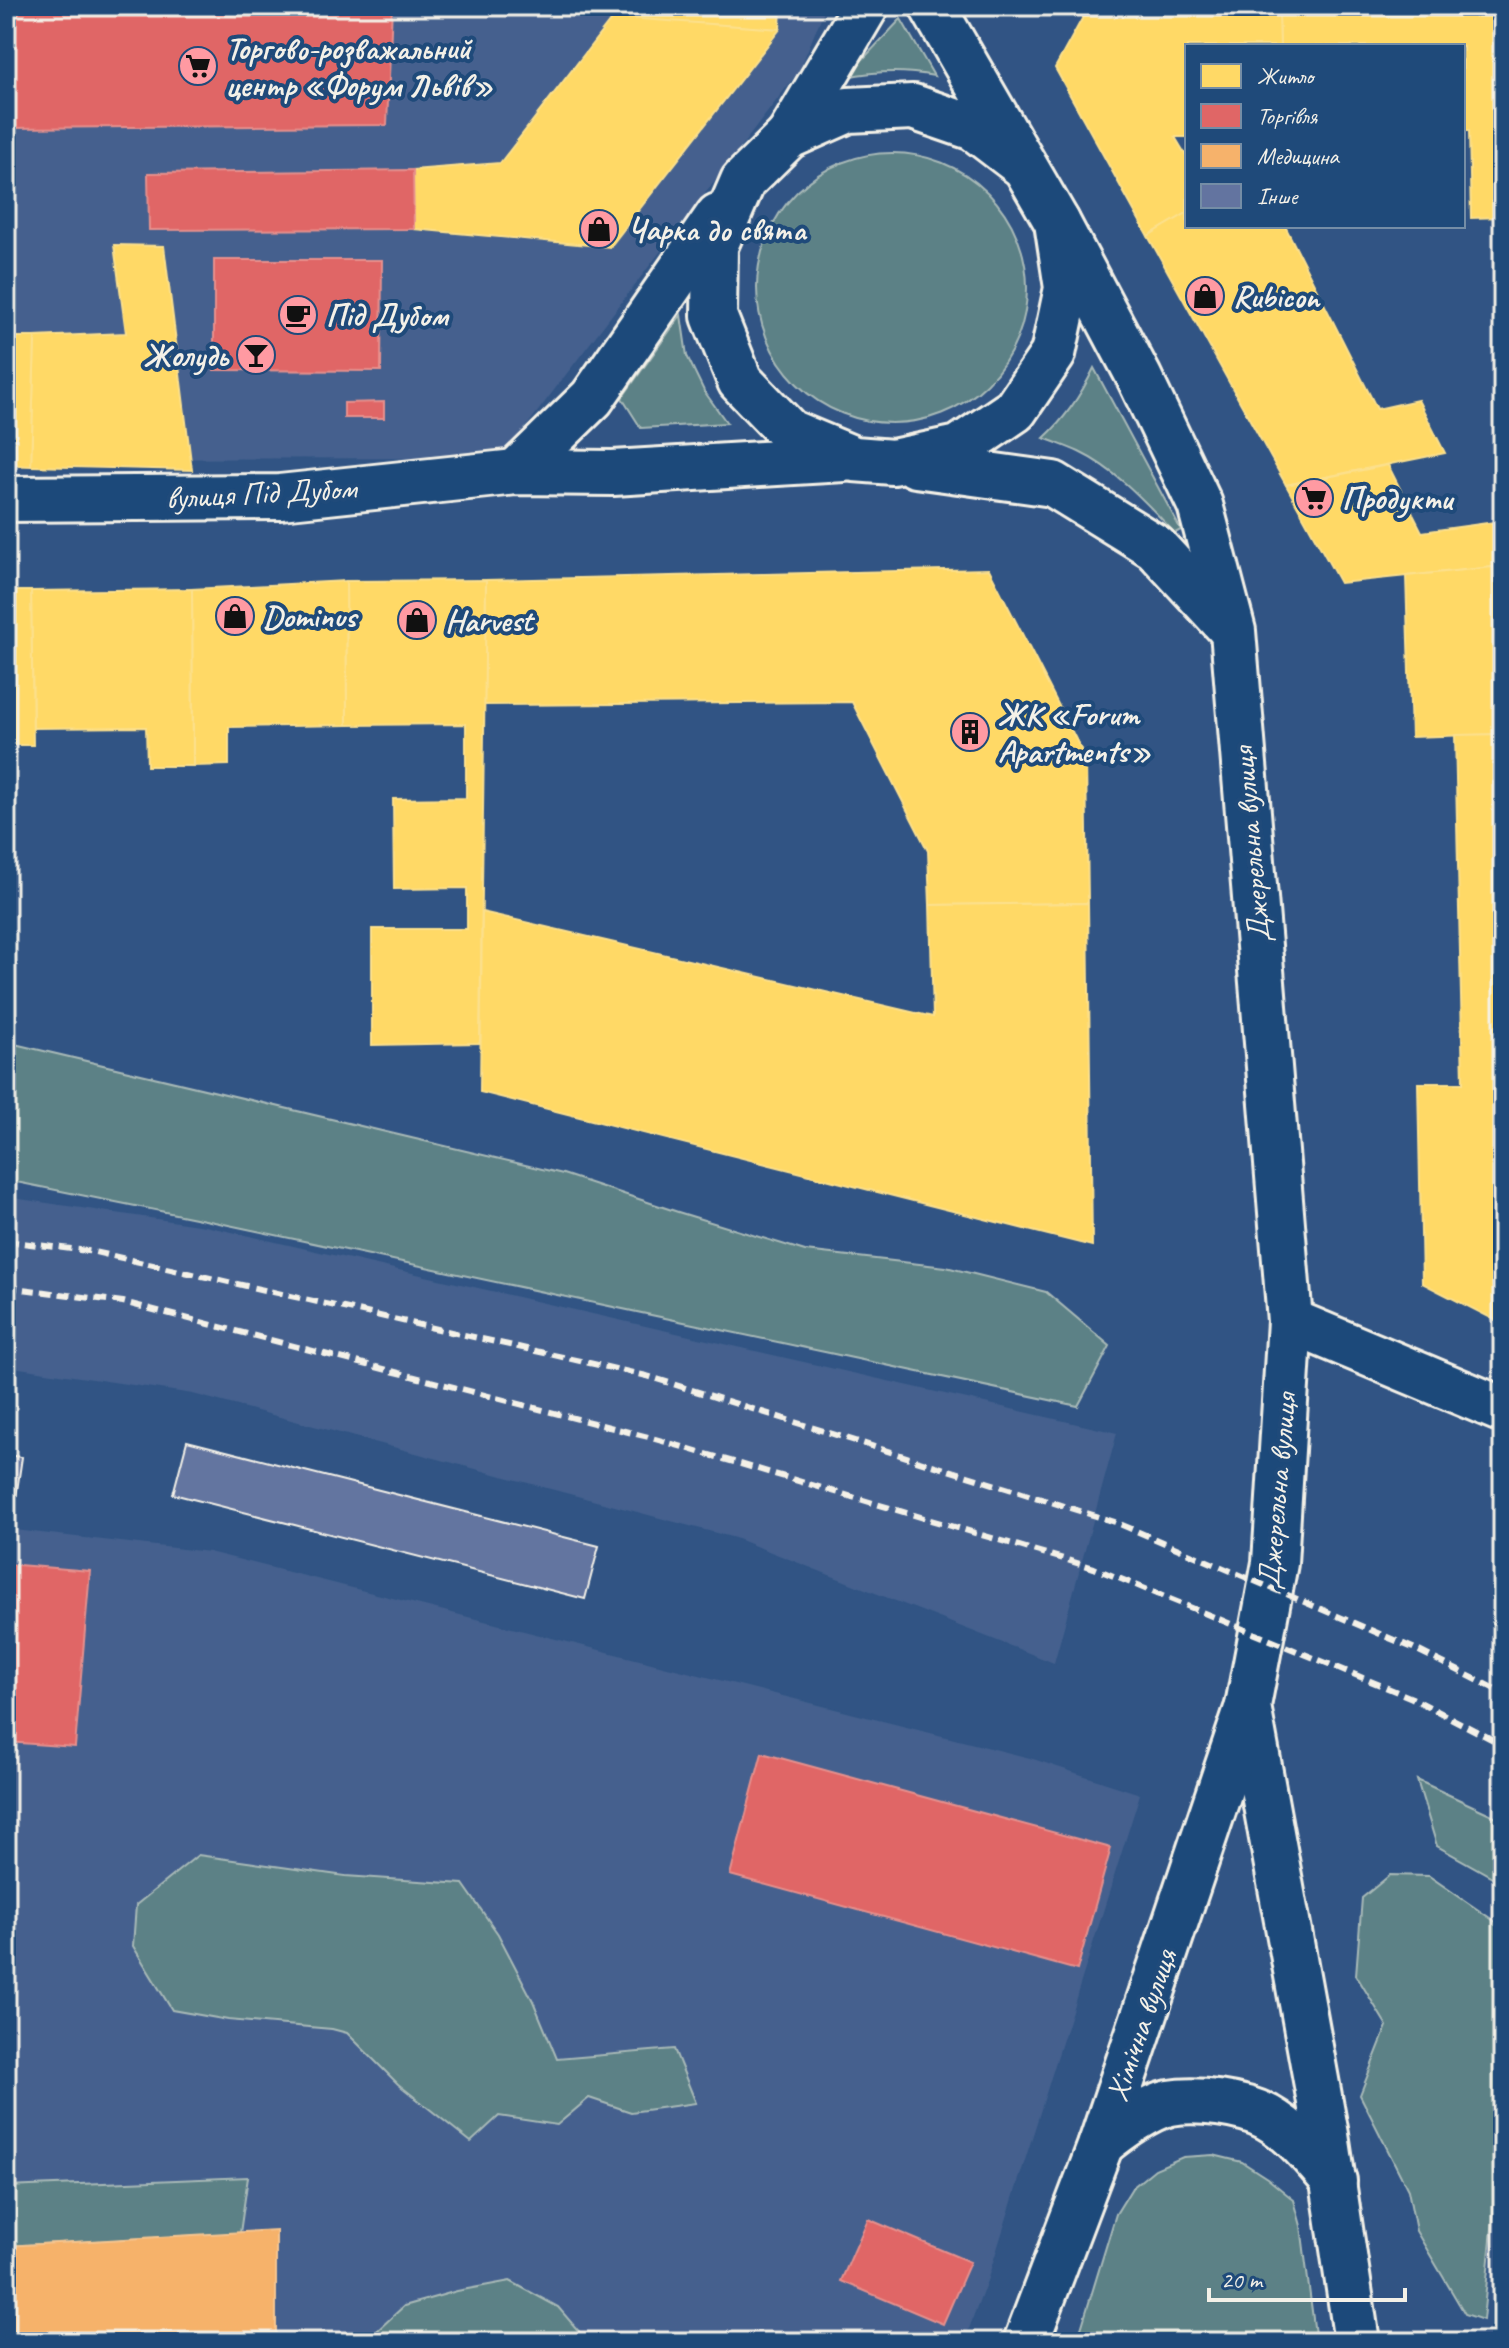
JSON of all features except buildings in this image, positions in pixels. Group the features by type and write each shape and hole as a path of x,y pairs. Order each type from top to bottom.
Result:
{"street":[{"path":"516,472 592,398 743,181 789,136 866,6"},
{"path":"932,6 1025,167"},
{"path":"789,136 848,110 913,107 974,128 1025,167"},
{"name":"Джерельна вулиця","path":"1025,167 1139,377 1200,505 1233,631 1290,1321 1275,1563 1248,1706 1334,2181 1357,2342"},
{"path":"743,181 715,246 714,316 740,381 789,432 874,460 1053,484 1155,547 1233,631"},
{"path":"874,460 959,448 1015,410 1053,354 1059,328 1067,288 1057,222"},
{"name":"вулиця Під Дубом","path":"6,499 280,497 516,472 613,473 874,460"},
{"path":"1290,1321 1503,1410"},
{"name":"Хімічна вулиця","path":"1026,2342 1101,2144 1248,1706"},
{"path":"1101,2144 1125,2125 1168,2103 1234,2105 1267,2117 1301,2143 1334,2181"}],"shaded area":[{"path":"6,6 826,6 799,71 502,458 6,459"},
{"path":"6,1197 205,1226 1117,1433 1054,1663 735,1538 193,1394 6,1366"},
{"path":"6,1529 209,1552 1030,1758 1140,1794 988,2278 964,2342 6,2342"}],"green space":[{"path":"901,19 934,76 890,72 846,77"},
{"path":"892,153 931,159 955,169 987,193 1011,225 1021,249 1027,288 1021,327 1011,351 987,383 955,407 931,417 892,423 853,417 829,407 797,383 773,351 763,327 757,288 763,249 773,225 797,193 829,169 853,159"},
{"path":"681,315 687,356 704,391 727,423 641,428 622,398"},
{"path":"1094,368 1181,530 1175,533 1131,488 1093,459 1044,438 1072,406"},
{"path":"6,1042 563,1174 805,1251 946,1267 1046,1292 1110,1346 1078,1406 6,1180"},
{"path":"1417,1780 1503,1820 1503,1883 1437,1846"},
{"path":"198,1855 345,1876 463,1884 498,1934 533,2001 557,2059 674,2049 696,2103 631,2112 589,2098 557,2125 499,2116 471,2142 398,2084 347,2033 228,2020 172,2010 133,1946 136,1905"},
{"path":"1390,1875 1429,1876 1503,1927 1503,2117 1483,2320 1465,2314 1416,2231 1408,2190 1360,2095 1387,2026 1356,1975 1362,1898"},
{"path":"1213,2155 1242,2162 1294,2200 1301,2226 1316,2342 1077,2342 1116,2214 1132,2188 1155,2169 1183,2157"},
{"path":"248,2177 240,2233 6,2246 7,2187"},
{"path":"510,2281 558,2307 588,2342 365,2342 404,2306 457,2291"}],"railway":[{"path":"6,1241 95,1252 647,1376 1115,1522 1413,1648 1503,1693"},
{"path":"6,1287 123,1302 652,1438 1094,1568 1412,1698 1503,1745"}],"place":[{"name":"Торгово-розважальний центр «Форум Львів»","path":"198,66"},
{"name":"Чарка до свята","path":"599,229"},
{"name":"Rubicon","path":"1205,296"},
{"name":"Під Дубом","path":"298,315"},
{"name":"Жолудь","path":"256,355"},
{"name":"Продукти","path":"1314,498"},
{"name":"Dominus","path":"235,616"},
{"name":"Harvest","path":"417,620"},
{"name":"ЖК «Forum Apartments»","path":"970,732"}]}
